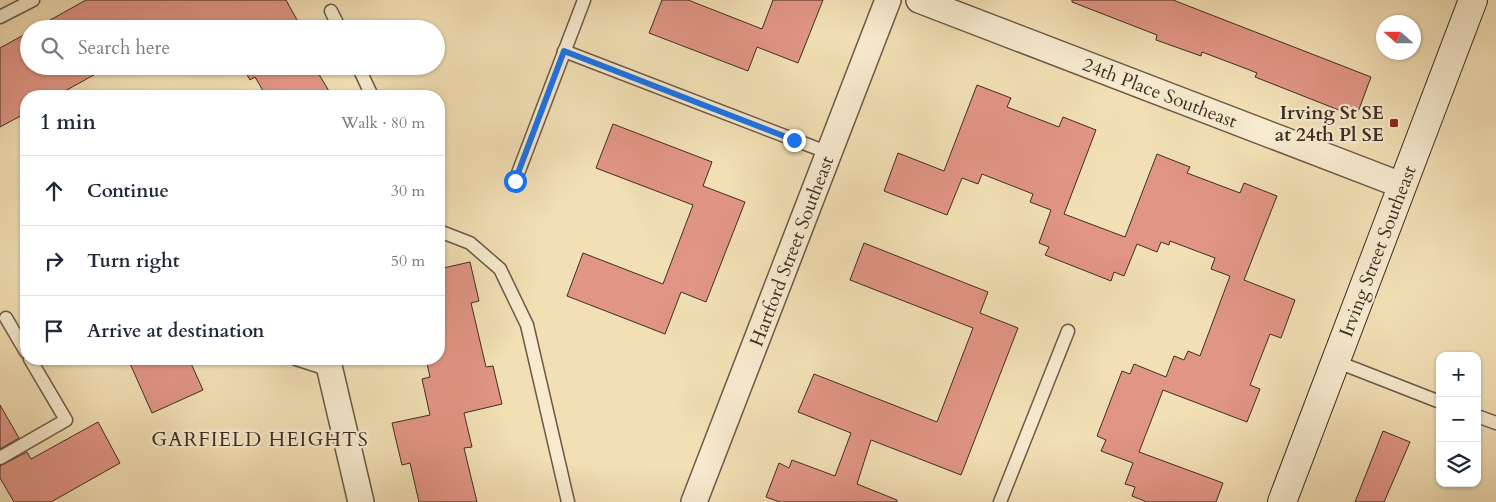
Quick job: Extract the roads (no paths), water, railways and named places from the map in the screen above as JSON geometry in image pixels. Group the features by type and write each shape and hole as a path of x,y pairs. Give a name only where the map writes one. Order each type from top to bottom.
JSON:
{"main road":[{"name":"Irving Street Southeast","path":"1282,502 1401,185 1473,0"}],"street":[{"name":"Hartford Street Southeast","path":"694,502 888,0"},
{"name":"24th Place Southeast","path":"919,0 1401,185"},
{"path":"330,370 361,502"}],"lane":[{"path":"0,17 33,0"},
{"path":"515,181 584,0"},
{"path":"331,12 335,20"},
{"path":"564,51 829,153"},
{"path":"362,75 369,90"},
{"path":"445,233 470,243 500,269 527,325 568,502"},
{"path":"6,318 20,342"},
{"path":"1000,502 1068,331"},
{"path":"1335,361 1436,400"},
{"path":"0,458 66,420 34,365"},
{"path":"315,365 330,370"},
{"path":"1481,417 1496,423"}],"place":[{"name":"Irving St SE at 24th Pl SE","path":"1394,123"}],"district":[{"name":"GARFIELD HEIGHTS","path":"260,439"}]}
